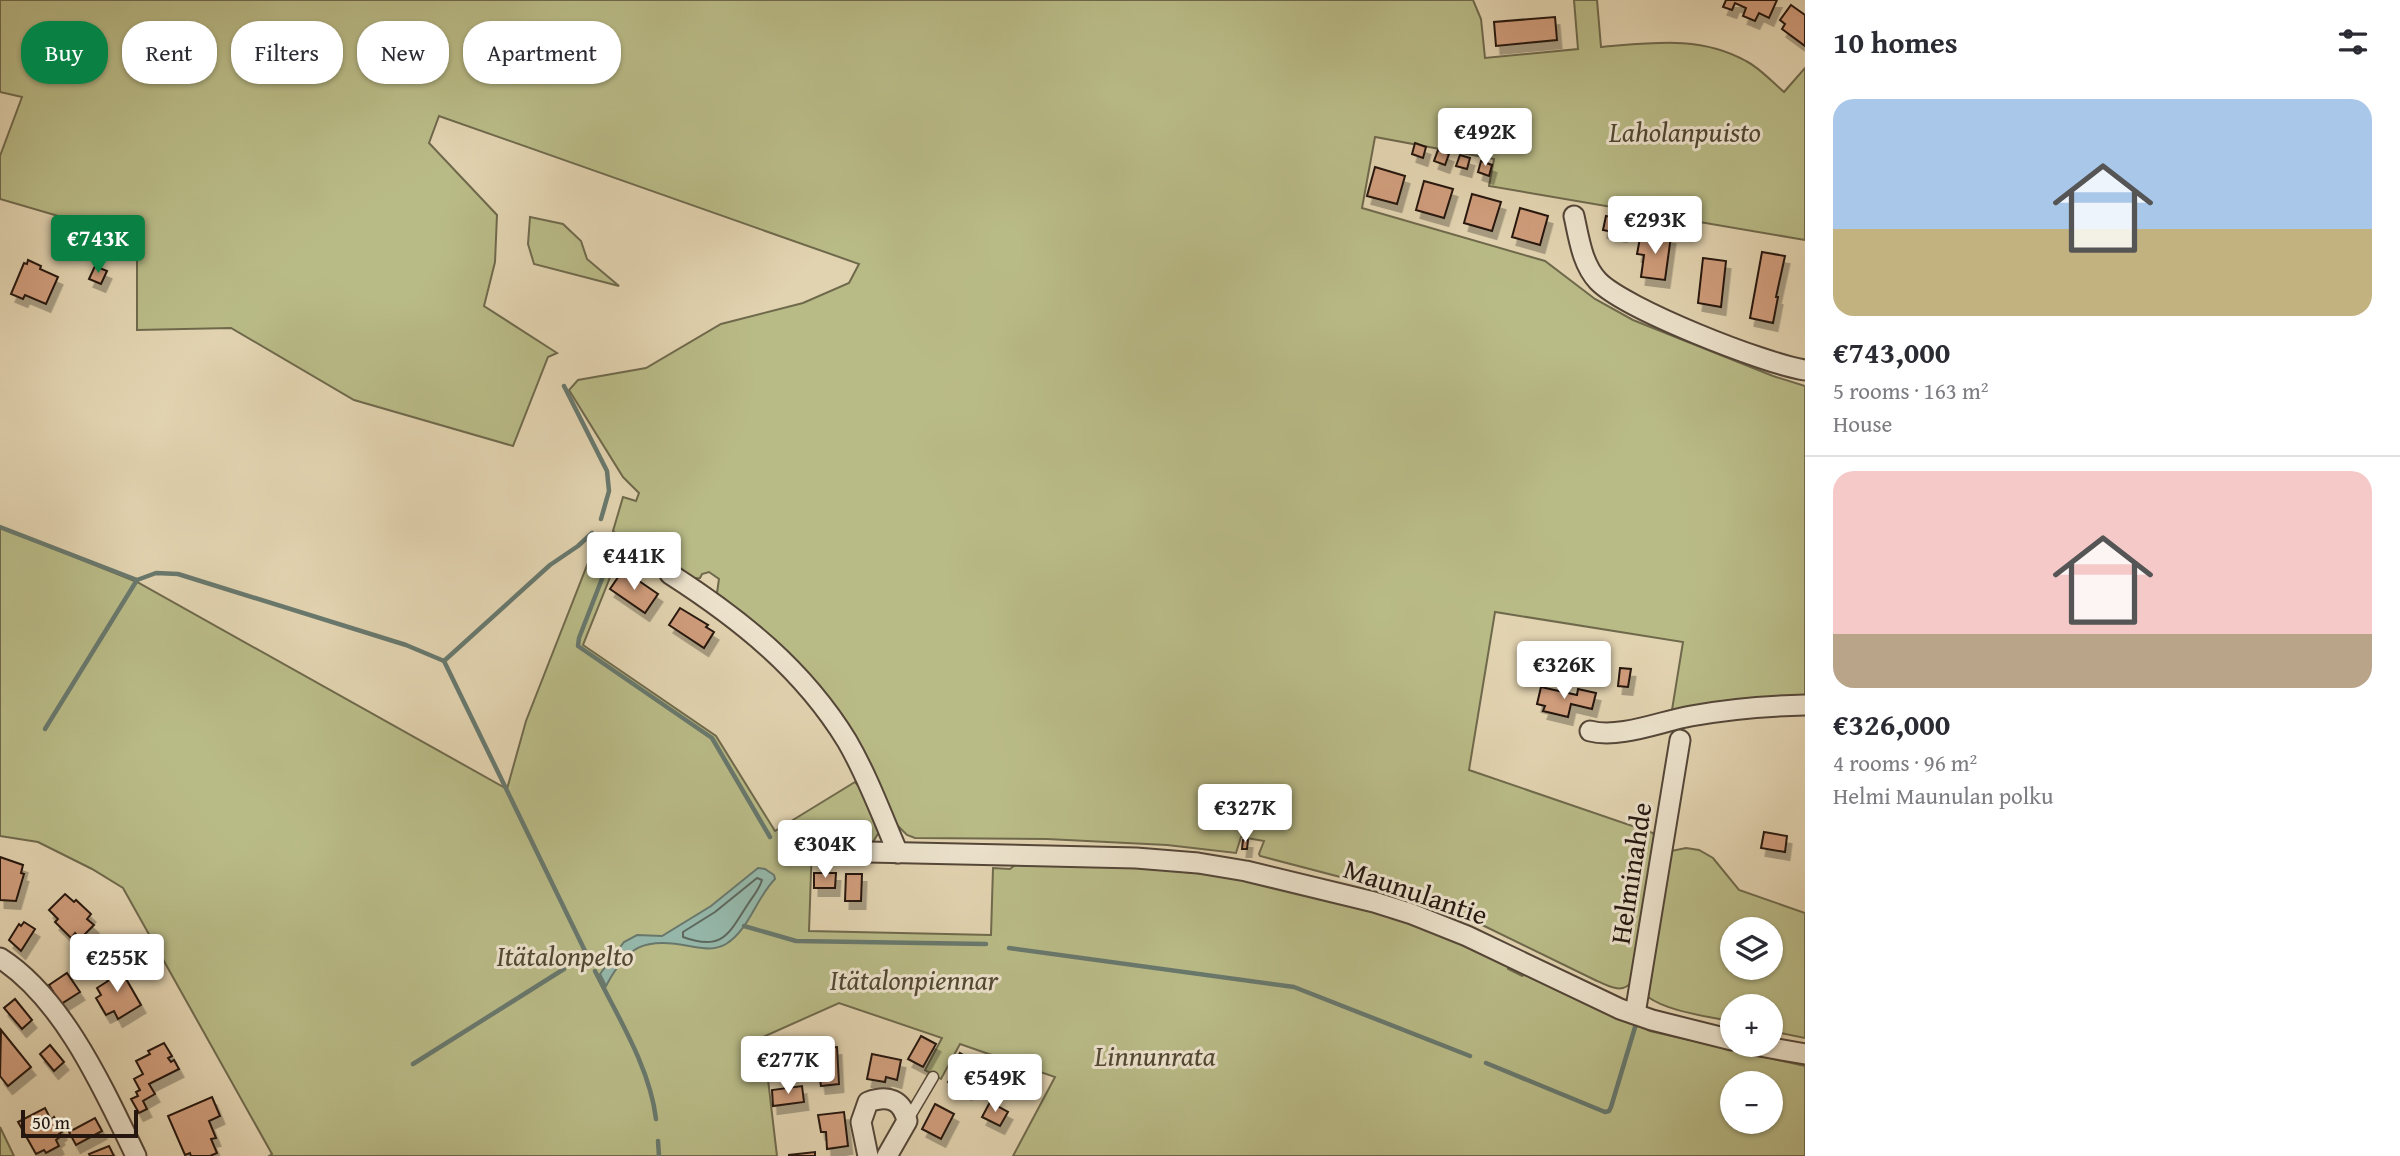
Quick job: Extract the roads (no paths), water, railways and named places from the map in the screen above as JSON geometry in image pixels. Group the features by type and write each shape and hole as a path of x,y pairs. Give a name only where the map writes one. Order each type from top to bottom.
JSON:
{"street":[{"path":"1574,216 1590,271 1606,288 1667,320 1769,361 1805,370"},
{"path":"670,574 746,627 803,680 848,743 867,779 898,853"},
{"path":"1590,731 1600,734 1621,731 1701,714 1758,706 1805,705"},
{"name":"Helminahde","path":"1635,1014 1680,740"},
{"name":"Maunulantie","path":"822,851 1136,858 1198,863 1269,876 1374,902 1433,922 1635,1014 1720,1037"},
{"path":"0,958 23,975 55,1012 90,1067 136,1156"},
{"path":"1783,1050 1805,1054"},
{"path":"868,1156 861,1122 868,1102 888,1100 899,1103 904,1108 907,1121 887,1156"}],"lane":[{"path":"907,1121 933,1077"}],"water":[{"path":"758,868 765,869 774,875 775,879 734,938 726,944 712,948 673,943 648,944 630,953 606,986 600,974 624,942 637,935 662,936 711,906"}],"waterway":[{"path":"564,386 607,471 609,491 601,519"},
{"path":"0,527 137,580 156,573 178,574 406,645 444,661 586,953"},
{"path":"444,661 550,565 592,533"},
{"path":"612,553 578,646 712,738 770,837"},
{"path":"45,729 137,580"},
{"path":"744,926 796,941 986,944"},
{"path":"1009,948 1294,987 1470,1056"},
{"path":"572,963 586,953 587,956"},
{"path":"413,1064 564,969"},
{"path":"595,971 640,1062 653,1100 656,1119"},
{"path":"1486,1063 1605,1112 1609,1111 1636,1024"},
{"path":"658,1141 659,1156"}],"park label":[{"name":"Laholanpuisto","path":"1685,131"},
{"name":"Itätalonpelto","path":"565,955"},
{"name":"Itätalonpiennar","path":"914,979"},
{"name":"Linnunrata","path":"1155,1055"}]}
